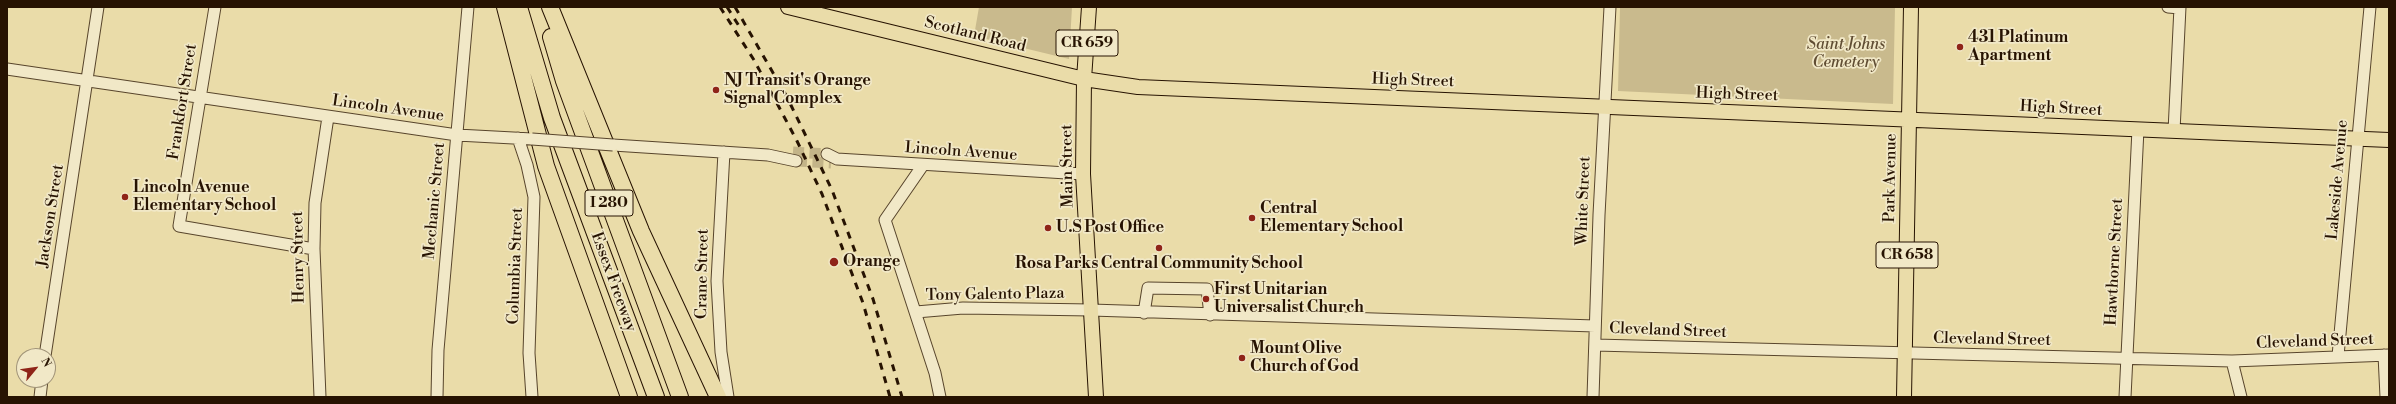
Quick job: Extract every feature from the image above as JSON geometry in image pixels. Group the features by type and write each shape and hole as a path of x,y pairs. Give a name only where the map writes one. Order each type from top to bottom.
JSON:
{"highway":[{"path":"505,7 546,166 629,397"},
{"name":"Essex Freeway","path":"519,7 552,118 656,397"},
{"name":"Essex Freeway","path":"544,7 564,81 680,397"},
{"path":"550,7 641,231 718,397"}],"main road":[{"name":"Scotland Road","path":"788,7 1084,79"},
{"name":"Main Street","path":"1089,7 1084,79 1083,174 1096,397"},
{"name":"Park Avenue","path":"1904,397 1911,7"},
{"name":"High Street","path":"1084,79 1138,86 2389,140"}],"street":[{"name":"Jackson Street","path":"46,348 88,81 98,7"},
{"name":"Frankfort Street","path":"215,7 179,226 314,249"},
{"name":"Mechanic Street","path":"437,397 438,350 468,7"},
{"name":"White Street","path":"1593,397 1604,106 1610,7"},
{"path":"2168,7 2180,7 2174,131"},
{"name":"Lakeside Avenue","path":"2338,356 2370,7"},
{"name":"Lincoln Avenue","path":"7,69 457,135 794,156"},
{"name":"Henry Street","path":"320,397 314,249 314,203 328,117"},
{"name":"Hawthorne Street","path":"2125,397 2138,129"},
{"name":"Columbia Street","path":"518,138 527,165 534,197 529,354 532,397"},
{"name":"Crane Street","path":"724,152 717,281 721,352 728,397"},
{"name":"Lincoln Avenue","path":"832,159 1083,174"},
{"path":"916,312 884,220 923,165"},
{"path":"1144,313 1148,288 1207,289 1210,315"},
{"name":"Tony Galento Plaza","path":"940,397 935,373 916,312 963,308 1091,310"},
{"name":"Cleveland Street","path":"1091,310 1144,313 1595,326"},
{"name":"Cleveland Street","path":"1594,345 2232,362 2338,356 2387,355"},
{"path":"2386,397 2387,355"},
{"path":"2232,362 2241,397"}],"green space":[{"path":"979,7 1072,7 1069,59 974,36"},
{"name":"Saint Johns Cemetery","path":"1620,7 1895,7 1893,104 1618,91"}],"tunnel":[{"path":"793,152 827,154"},
{"path":"796,161 831,163"}],"railway":[{"path":"720,7 754,60 797,141 822,194 863,303 890,397"},
{"path":"727,7 739,26"},
{"path":"735,7 787,97 832,190 873,299 902,397"}],"place":[{"name":"431 Platinum Apartment","path":"1960,47"},
{"name":"NJ Transit's Orange Signal Complex","path":"716,90"},
{"name":"Lincoln Avenue Elementary School","path":"125,197"},
{"name":"Central Elementary School","path":"1252,218"},
{"name":"U.S Post Office","path":"1048,228"},
{"name":"Rosa Parks Central Community School","path":"1159,248"},
{"name":"Orange","path":"834,262"},
{"name":"First Unitarian Universalist Church","path":"1206,299"},
{"name":"Mount Olive Church of God","path":"1242,358"}]}
